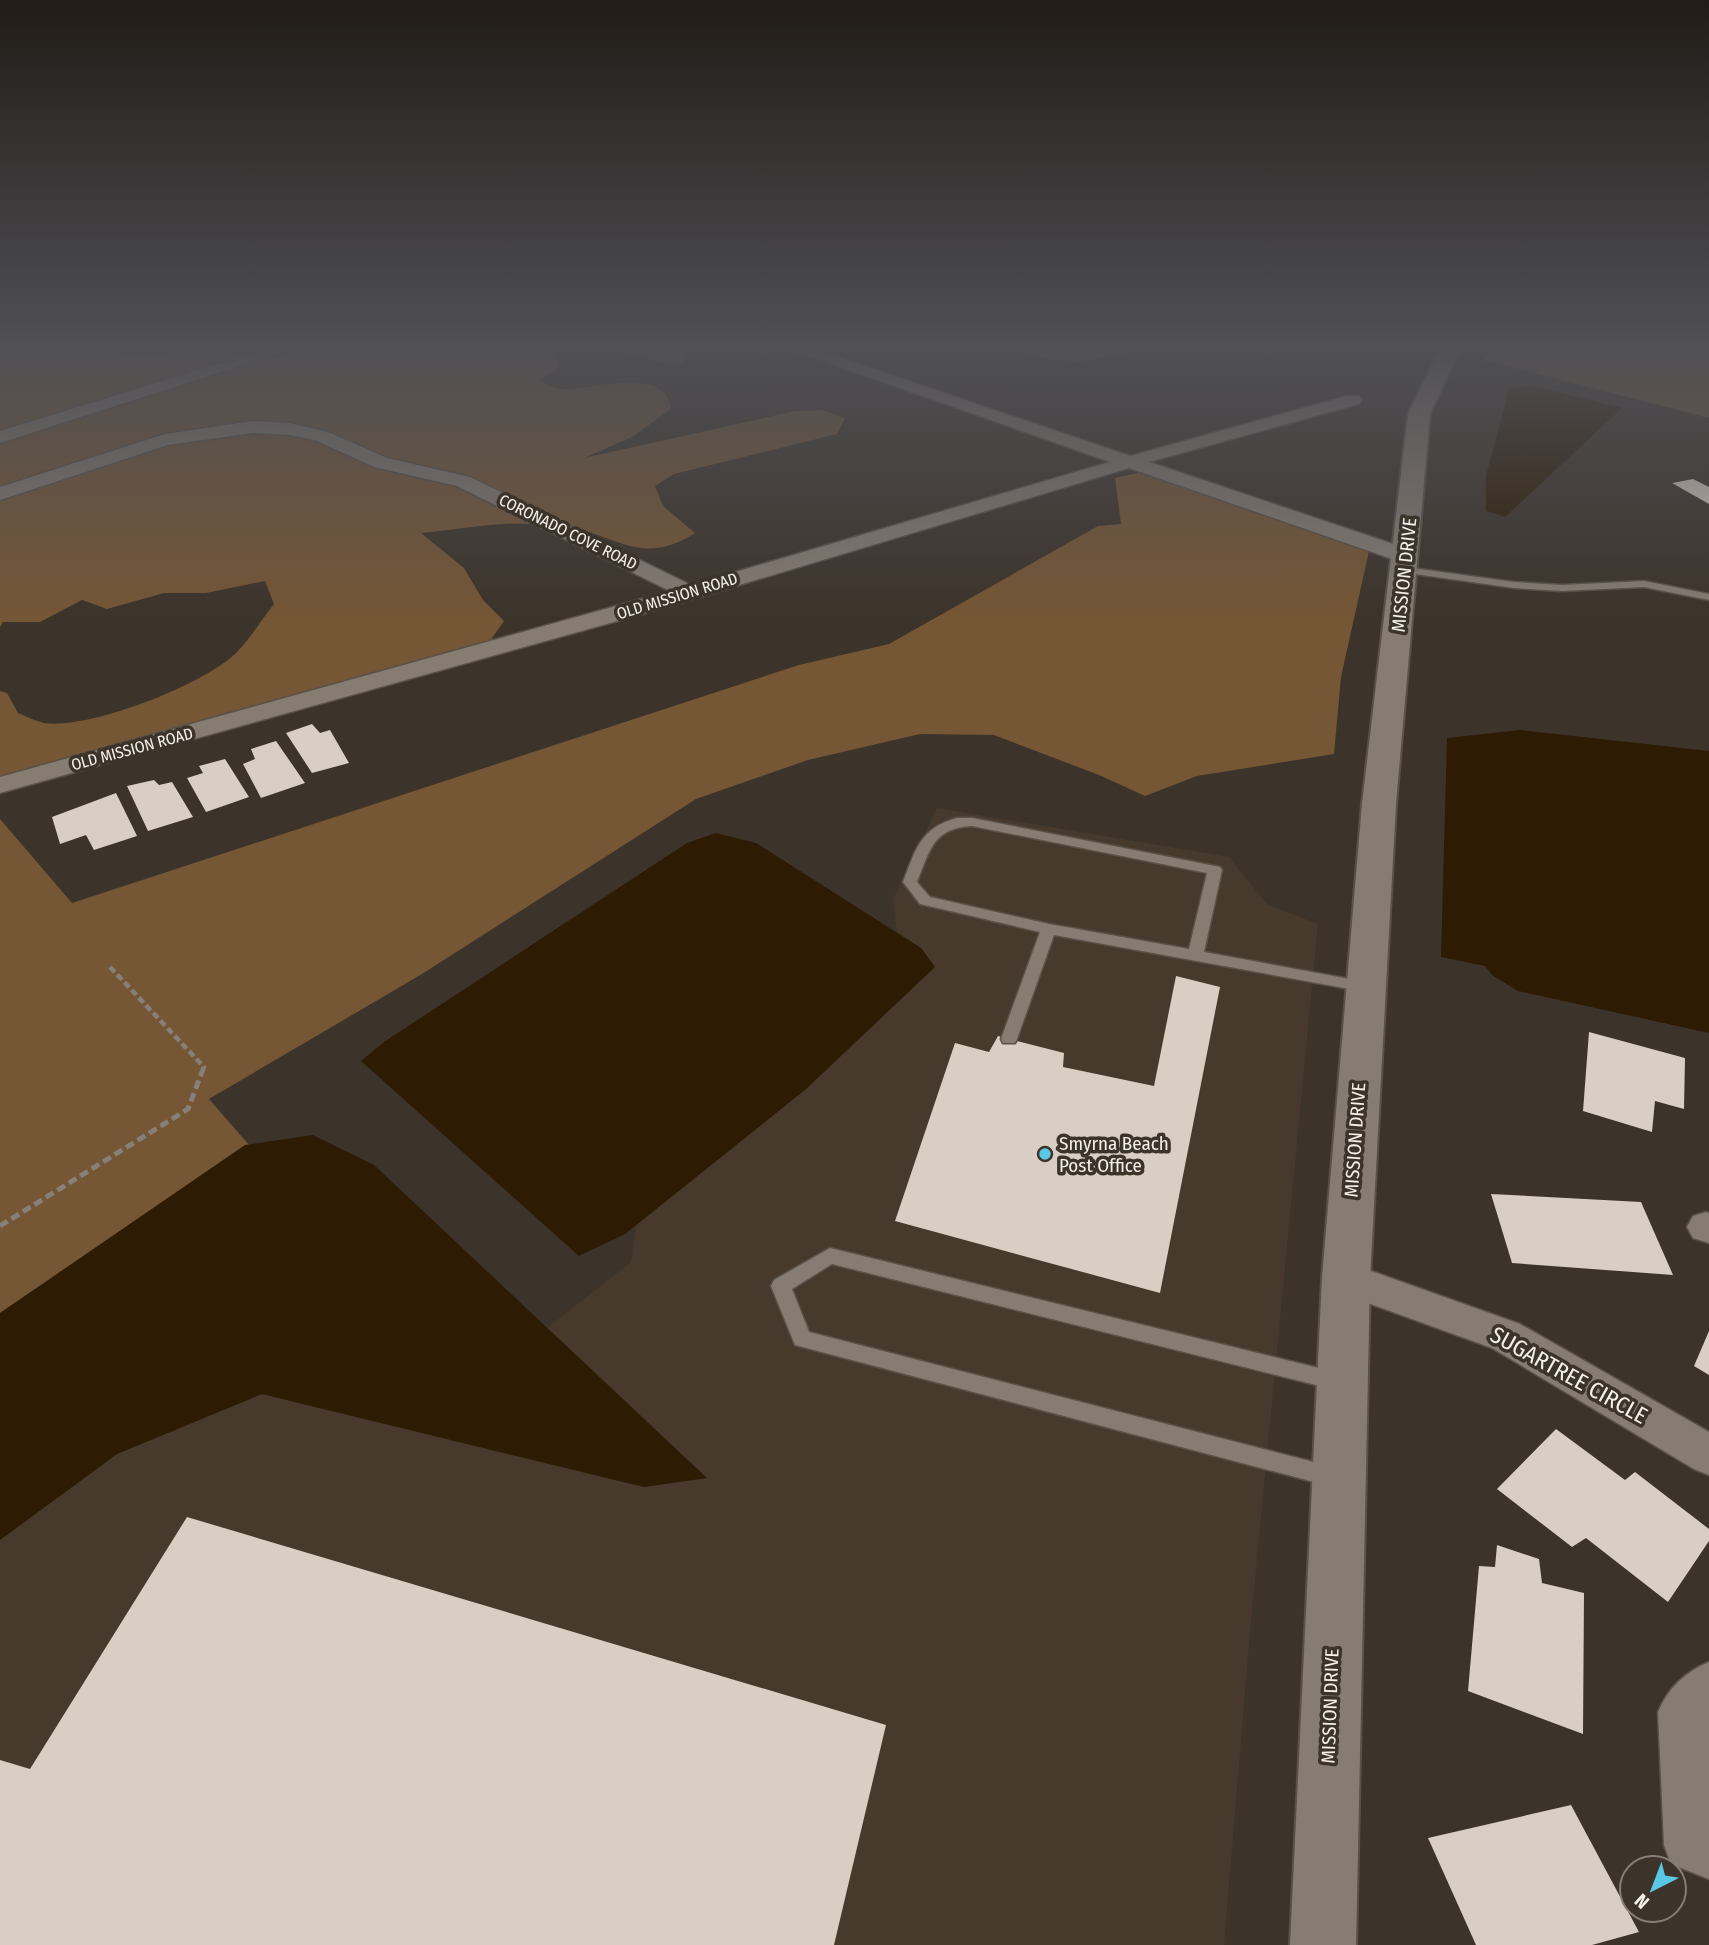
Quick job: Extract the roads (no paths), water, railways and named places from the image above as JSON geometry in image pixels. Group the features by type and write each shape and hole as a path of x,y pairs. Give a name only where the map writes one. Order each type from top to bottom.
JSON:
{"street":[{"name":"CORONADO COVE ROAD","path":"0,494 166,440 188,437"},
{"name":"CORONADO COVE ROAD","path":"323,437 381,463 463,481 668,580 688,593"},
{"path":"1060,437 1406,563"},
{"name":"OLD MISSION ROAD","path":"0,785 688,593 1220,437"},
{"name":"MISSION DRIVE","path":"1323,1945 1346,1278 1378,804 1406,563 1417,437"},
{"name":"SUGARTREE CIRCLE","path":"1346,1278 1506,1336 1709,1455"},
{"path":"1709,1686 1683,1712 1690,1844 1709,1853"}],"lane":[{"path":"1406,563 1526,586 1562,588 1644,584 1709,597"},
{"path":"1195,956 1215,870 972,822 951,821 933,831 910,881 925,901 1049,929 1195,956 1366,987"},
{"path":"1009,1039 1049,929"},
{"path":"1339,1479 802,1339 781,1286 830,1256 1342,1383"}],"place":[{"name":"Smyrna Beach Post Office","path":"1045,1154"}]}
